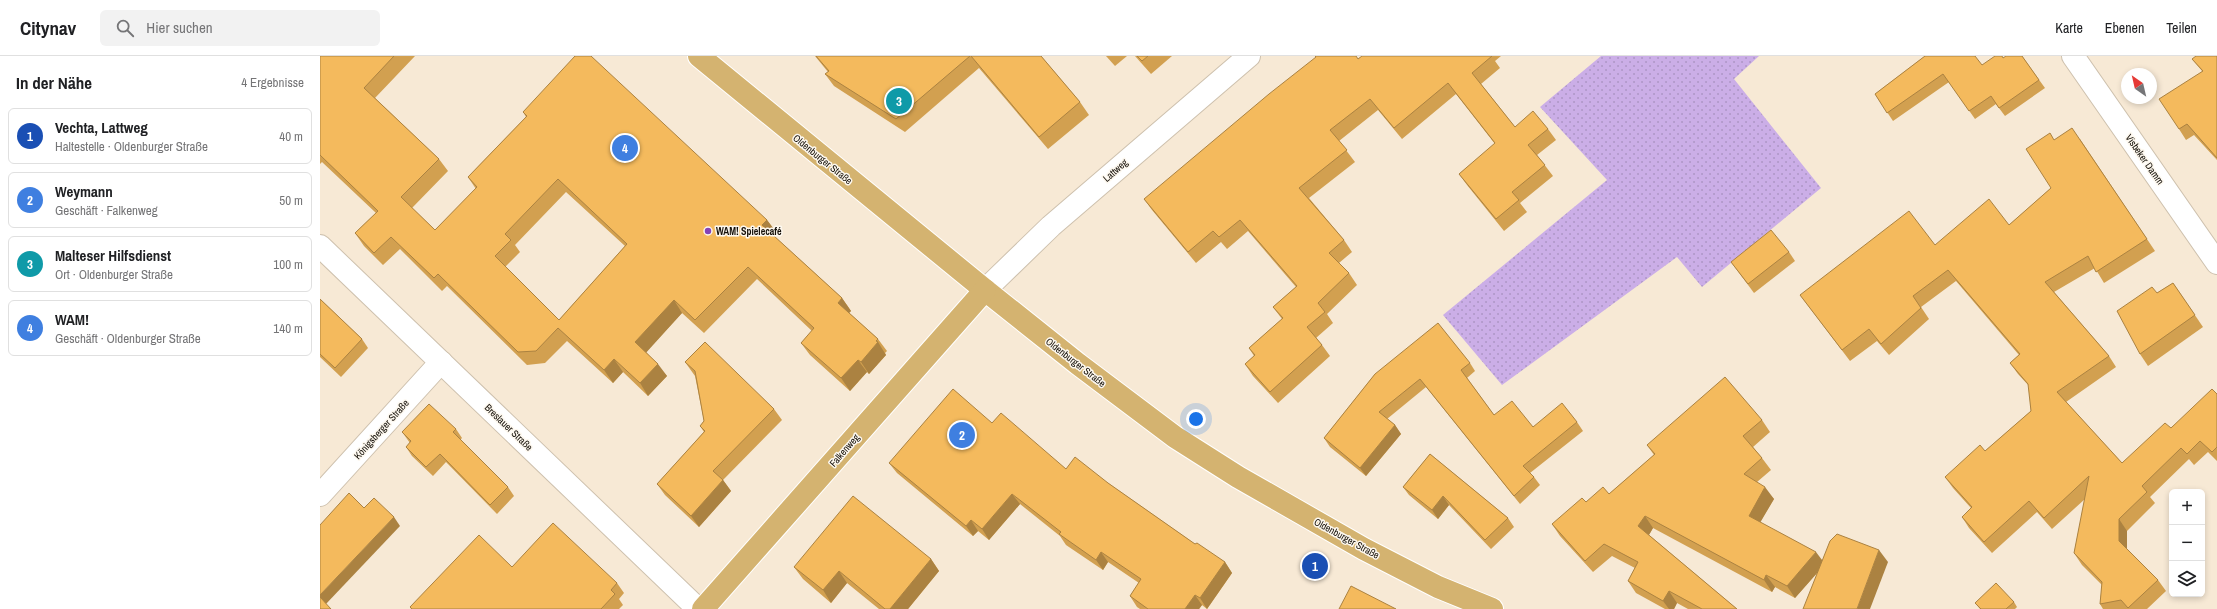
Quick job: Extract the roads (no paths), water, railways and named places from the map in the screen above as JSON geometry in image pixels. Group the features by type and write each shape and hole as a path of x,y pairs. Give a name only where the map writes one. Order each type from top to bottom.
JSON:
{"main road":[{"name":"Oldenburger Straße","path":"699,56 985,290 1078,364 1175,437 1238,477 1364,549 1438,587 1492,609"},
{"name":"Falkenweg","path":"703,609 985,290"}],"street":[{"name":"Lattweg","path":"985,290 1057,221 1249,56"},
{"name":"Visbeker Damm","path":"2073,56 2217,263"},
{"name":"Breslauer Straße","path":"320,246 698,609"},
{"name":"Königsberger Straße","path":"320,495 442,362"}],"place":[{"name":"Malteser Hilfsdienst","path":"899,101"},
{"name":"WAM!","path":"625,148"},
{"name":"WAM! Spielecafé","path":"708,231"},
{"name":"Weymann","path":"962,435"},
{"name":"Vechta, Lattweg","path":"1315,566"}]}
